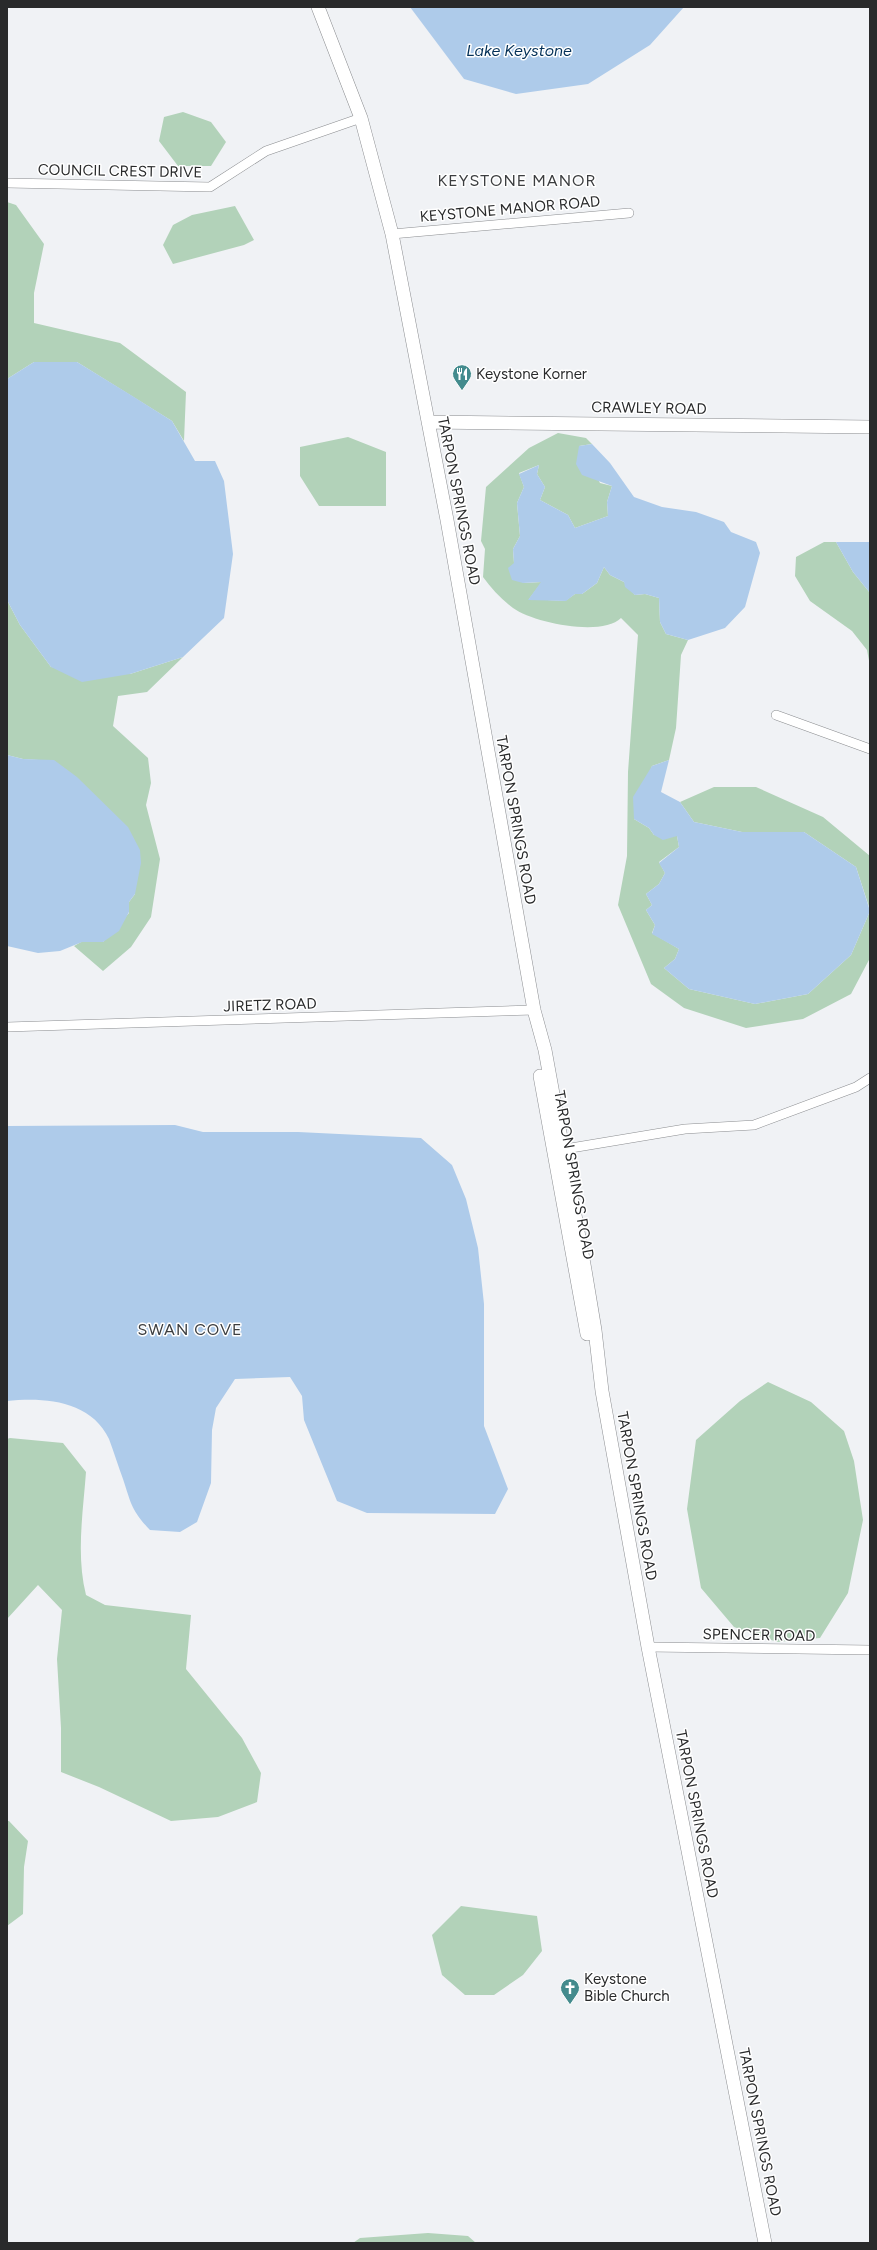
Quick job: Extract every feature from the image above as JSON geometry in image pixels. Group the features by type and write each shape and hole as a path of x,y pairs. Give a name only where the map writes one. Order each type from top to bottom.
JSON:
{"main road":[{"name":"TARPON SPRINGS ROAD","path":"318,7 361,118 392,234 428,422 534,1010 545,1050 558,1150 595,1330 602,1391 648,1647 765,2243"},
{"name":"CRAWLEY ROAD","path":"428,422 870,427"}],"street":[{"name":"COUNCIL CREST DRIVE","path":"7,183 210,187 266,151 361,118"},
{"name":"KEYSTONE MANOR ROAD","path":"392,234 629,213"},
{"path":"776,715 870,749"},
{"name":"JIRETZ ROAD","path":"7,1027 534,1010"},
{"path":"558,1150 685,1129 754,1125 856,1088 870,1078"},
{"name":"SPENCER ROAD","path":"648,1647 870,1650"}],"green space":[{"path":"183,112 211,122 226,142 211,166 178,166 159,141 164,117"},
{"path":"7,202 16,205 44,244 34,293 34,323 120,343 186,392 184,441 172,421 77,362 34,362 7,379"},
{"path":"235,206 254,240 244,245 173,264 163,245 173,225 192,215"},
{"path":"558,433 586,438 592,444 579,446 600,483 612,486 607,502 608,516 575,528 568,515 540,500 545,487 537,474 539,465 519,473 524,487 517,503 520,536 513,549 514,563 523,583 542,582 529,599 565,601 575,594 582,594 597,583 604,567 610,575 624,582 635,595 645,594 659,598 660,622 666,634 688,640 681,655 676,728 669,760 652,766 634,819 649,828 654,835 677,836 679,847 659,862 665,873 659,884 646,894 652,905 646,910 655,925 652,933 679,949 675,959 664,968 689,989 755,1004 808,994 851,955 870,911 870,958 851,994 803,1019 746,1028 684,1008 651,984 618,905 627,856 628,772 638,635 621,618 612,624 599,627 568,626 536,619 523,614 504,601 483,577 485,549 481,541 486,487 529,448"},
{"path":"348,437 386,452 386,506 319,506 300,476 300,447"},
{"path":"824,542 836,542 853,572 870,593 870,666 867,650 852,631 810,601 795,576 796,557"},
{"path":"7,600 20,625 51,667 130,674 183,657 147,692 118,696 113,726 148,758 151,783 146,805 160,859 151,917 131,947 103,971 74,946 81,942 103,942 129,913 129,902 135,894 54,761 23,759 7,755"},
{"path":"714,787 756,787 823,817 870,856 870,910 856,867 804,832 742,832 694,822 680,802"},
{"path":"768,1382 811,1402 844,1431 854,1461 863,1520 848,1593 820,1638 777,1642 734,1627 701,1588 687,1509 696,1440 740,1401"},
{"path":"10,1438 63,1443 86,1472 81,1534 81,1565 86,1595 105,1605 191,1615 186,1669 242,1738 261,1773 257,1802 218,1817 171,1821 99,1787 61,1772 61,1728 57,1659 62,1610 38,1585 7,1619 7,1439"},
{"path":"7,1821 9,1821 28,1841 24,1867 23,1914 7,1926"},
{"path":"461,1906 537,1916 542,1951 523,1975 494,1995 465,1995 442,1975 432,1935"},
{"path":"428,2233 468,2236 476,2243 353,2243 360,2238"}],"water":[{"name":"Lake Keystone","path":"410,7 684,7 650,45 588,84 516,94 464,79"},
{"path":"34,362 77,362 172,421 195,461 215,461 224,481 233,554 224,618 183,657 130,674 82,682 51,667 20,625 7,600 7,379"},
{"path":"592,444 610,463 634,497 662,507 696,512 724,522 731,532 756,542 760,553 745,607 725,628 688,640 666,634 660,622 659,598 645,594 635,595 625,587 624,582 610,575 604,567 597,583 582,594 575,594 566,601 528,600 541,582 523,583 512,580 508,568 514,563 513,549 520,536 517,503 524,487 519,474 539,465 537,474 545,487 540,500 568,515 575,528 608,516 607,502 612,486 582,475 576,464 579,446"},
{"path":"836,542 870,542 870,593 853,572"},
{"path":"7,755 23,759 54,760 77,777 128,827 140,850 141,863 135,894 129,902 129,912 119,931 103,942 82,942 60,951 38,953 7,946"},
{"path":"669,760 661,792 680,802 694,822 742,832 804,832 856,867 870,911 851,955 808,994 755,1004 689,989 664,968 675,959 679,949 652,934 655,925 646,910 652,905 646,894 659,884 665,873 659,863 679,847 677,836 663,840 654,835 649,828 634,819 633,797 652,766"},
{"path":"175,1125 203,1132 298,1132 421,1138 452,1165 466,1199 478,1248 484,1304 484,1426 508,1489 495,1514 367,1513 337,1501 304,1420 302,1396 290,1377 235,1379 216,1408 212,1430 211,1483 197,1522 180,1532 150,1530 132,1506 109,1439 101,1426 91,1416 65,1404 50,1401 7,1401 7,1126"}],"place":[{"name":"Keystone Korner","path":"462,391"},
{"name":"Keystone Bible Church","path":"570,2005"}],"district":[{"name":"KEYSTONE MANOR","path":"517,180"},
{"name":"SWAN COVE","path":"190,1329"}]}
